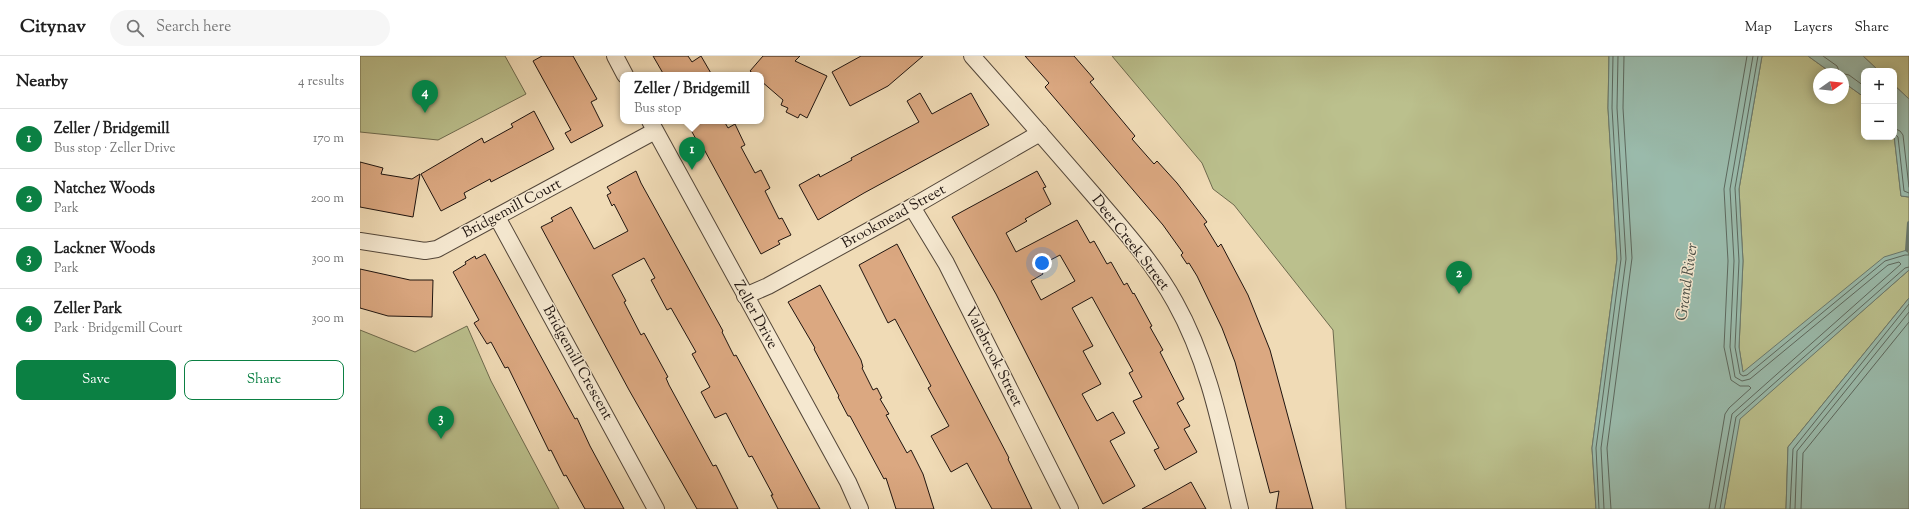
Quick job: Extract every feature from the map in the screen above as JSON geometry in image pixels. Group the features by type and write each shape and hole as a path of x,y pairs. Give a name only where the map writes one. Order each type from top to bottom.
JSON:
{"street":[{"path":"615,56 623,72"},
{"name":"Deer Creek Street","path":"972,56 1040,133 1144,256 1176,302 1194,340 1206,373 1240,509"},
{"name":"Bridgemill Court","path":"360,241 425,251 437,249 497,217 653,126"},
{"name":"Zeller Drive","path":"653,126 848,482 860,509"},
{"name":"Brookmead Street","path":"745,296 768,286 912,207 1040,133"},
{"name":"Valebrook Street","path":"912,207 946,263 1070,509"},
{"name":"Bridgemill Crescent","path":"497,217 656,509"}],"green space":[{"path":"360,56 505,56 526,94 438,140 360,132"},
{"path":"1112,56 1609,56 1608,108 1617,259 1592,448 1596,509 1346,509 1333,330 1234,205 1213,189 1202,163"},
{"path":"1762,56 1808,56 1825,68 1813,68 1813,104 1849,104 1849,86 1861,95 1861,140 1895,140 1901,196 1909,197 1909,255 1907,250 1743,373 1739,347 1743,261 1739,189"},
{"path":"1863,56 1909,56 1909,99 1897,88 1897,68 1876,68"},
{"path":"1909,270 1909,298 1788,447 1786,509 1724,509 1739,419"},
{"path":"467,326 491,381 559,509 360,509 360,330 415,352"}],"water":[{"name":"Grand River","path":"1609,56 1762,56 1739,189 1743,261 1739,347 1743,372 1884,257 1907,250 1909,255 1909,270 1740,419 1724,509 1596,509 1592,448 1617,259 1608,108"},
{"path":"1808,56 1863,56 1876,68 1861,68 1861,95 1849,86 1849,68 1825,68"},
{"path":"1897,88 1909,99 1909,197 1901,196 1895,140 1897,140"},
{"path":"1909,298 1909,509 1786,509 1788,447"}],"building":[{"path":"542,56 573,56 597,99 591,102 603,126 571,143 565,133 571,130 533,61"},
{"path":"653,56 688,56 692,62 701,56 710,72 662,72"},
{"path":"763,56 800,56 795,61 827,76 807,118 800,114 798,118 786,112 788,108 781,105 783,100 764,84 764,72 750,71"},
{"path":"861,56 923,56 888,86 850,106 832,72"},
{"path":"1025,56 1074,56 1094,79 1090,82 1135,136 1132,139 1154,164 1157,161 1177,183 1207,222 1204,224 1218,247 1221,244 1248,295 1270,350 1313,509 1276,509 1279,491 1270,493 1235,362 1222,328 1197,276 1189,263 1187,264 1181,255 1183,253 1163,225 1045,87 1049,83"},
{"path":"920,93 932,114 971,93 989,125 864,193 818,220 799,185 819,174 820,177 852,160 851,158 919,122 907,101"},
{"path":"534,111 554,149 491,182 490,179 464,193 466,198 441,211 421,174 482,138 484,143 513,127 511,124"},
{"path":"688,124 726,124 728,128 735,124 745,145 741,147 755,173 761,170 770,188 765,191 779,219 782,218 791,235 778,241 780,244 761,254 699,140 697,141"},
{"path":"360,162 383,168 381,174 412,179 420,174 413,217 360,207"},
{"path":"636,171 641,183 723,331 722,332 734,356 736,355 820,509 778,509 771,495 773,495 752,456 749,457 726,413 715,418 701,392 710,387 692,354 696,352 671,308 667,310 651,280 655,278 644,258 612,275 626,301 624,302 641,335 644,333 668,377 666,378 669,385 713,466 716,465 738,509 697,509 629,390 541,227 553,221 551,218 571,207 594,249 628,231 614,204 612,206 607,195 611,193 607,187"},
{"path":"1037,171 1046,187 1043,188 1051,204 1025,219 1027,221 1006,233 1016,252 1077,220 1090,243 1094,241 1107,264 1111,262 1124,285 1127,283 1152,326 1150,327 1163,350 1160,352 1184,399 1177,403 1190,426 1184,429 1197,452 1165,470 1154,450 1159,448 1133,401 1142,397 1129,373 1133,371 1092,297 1072,308 1093,346 1083,351 1101,384 1082,394 1097,421 1113,412 1125,433 1110,441 1135,486 1103,504 996,294 952,217","holes":["1060,255 1075,281 1041,300 1031,281 1043,274 1039,266"]},
{"path":"897,244 1009,458 1008,459 1032,509 992,509 967,463 951,472 931,436 949,426 928,388 931,386 895,319 888,323 859,265"},
{"path":"485,254 575,419 577,418 590,446 624,509 585,509 566,475 564,476 551,450 549,451 508,367 505,368 491,342 487,344 474,323 479,320 453,272 475,256 476,259"},
{"path":"360,269 410,280 433,280 432,317 388,316 360,308"},
{"path":"820,285 861,360 862,368 873,390 877,388 882,398 880,399 889,414 886,415 907,453 911,450 923,474 934,509 896,509 886,478 884,479 850,416 848,416 814,349 815,348 788,302"},
{"path":"1191,482 1206,509 1142,509 1168,495"}],"waterway":[{"path":"1907,250 1909,223"}],"place":[{"name":"Zeller Park","path":"425,113"},
{"name":"Zeller / Bridgemill","path":"692,170"},
{"name":"Natchez Woods","path":"1459,294"},
{"name":"Lackner Woods","path":"441,439"}]}
